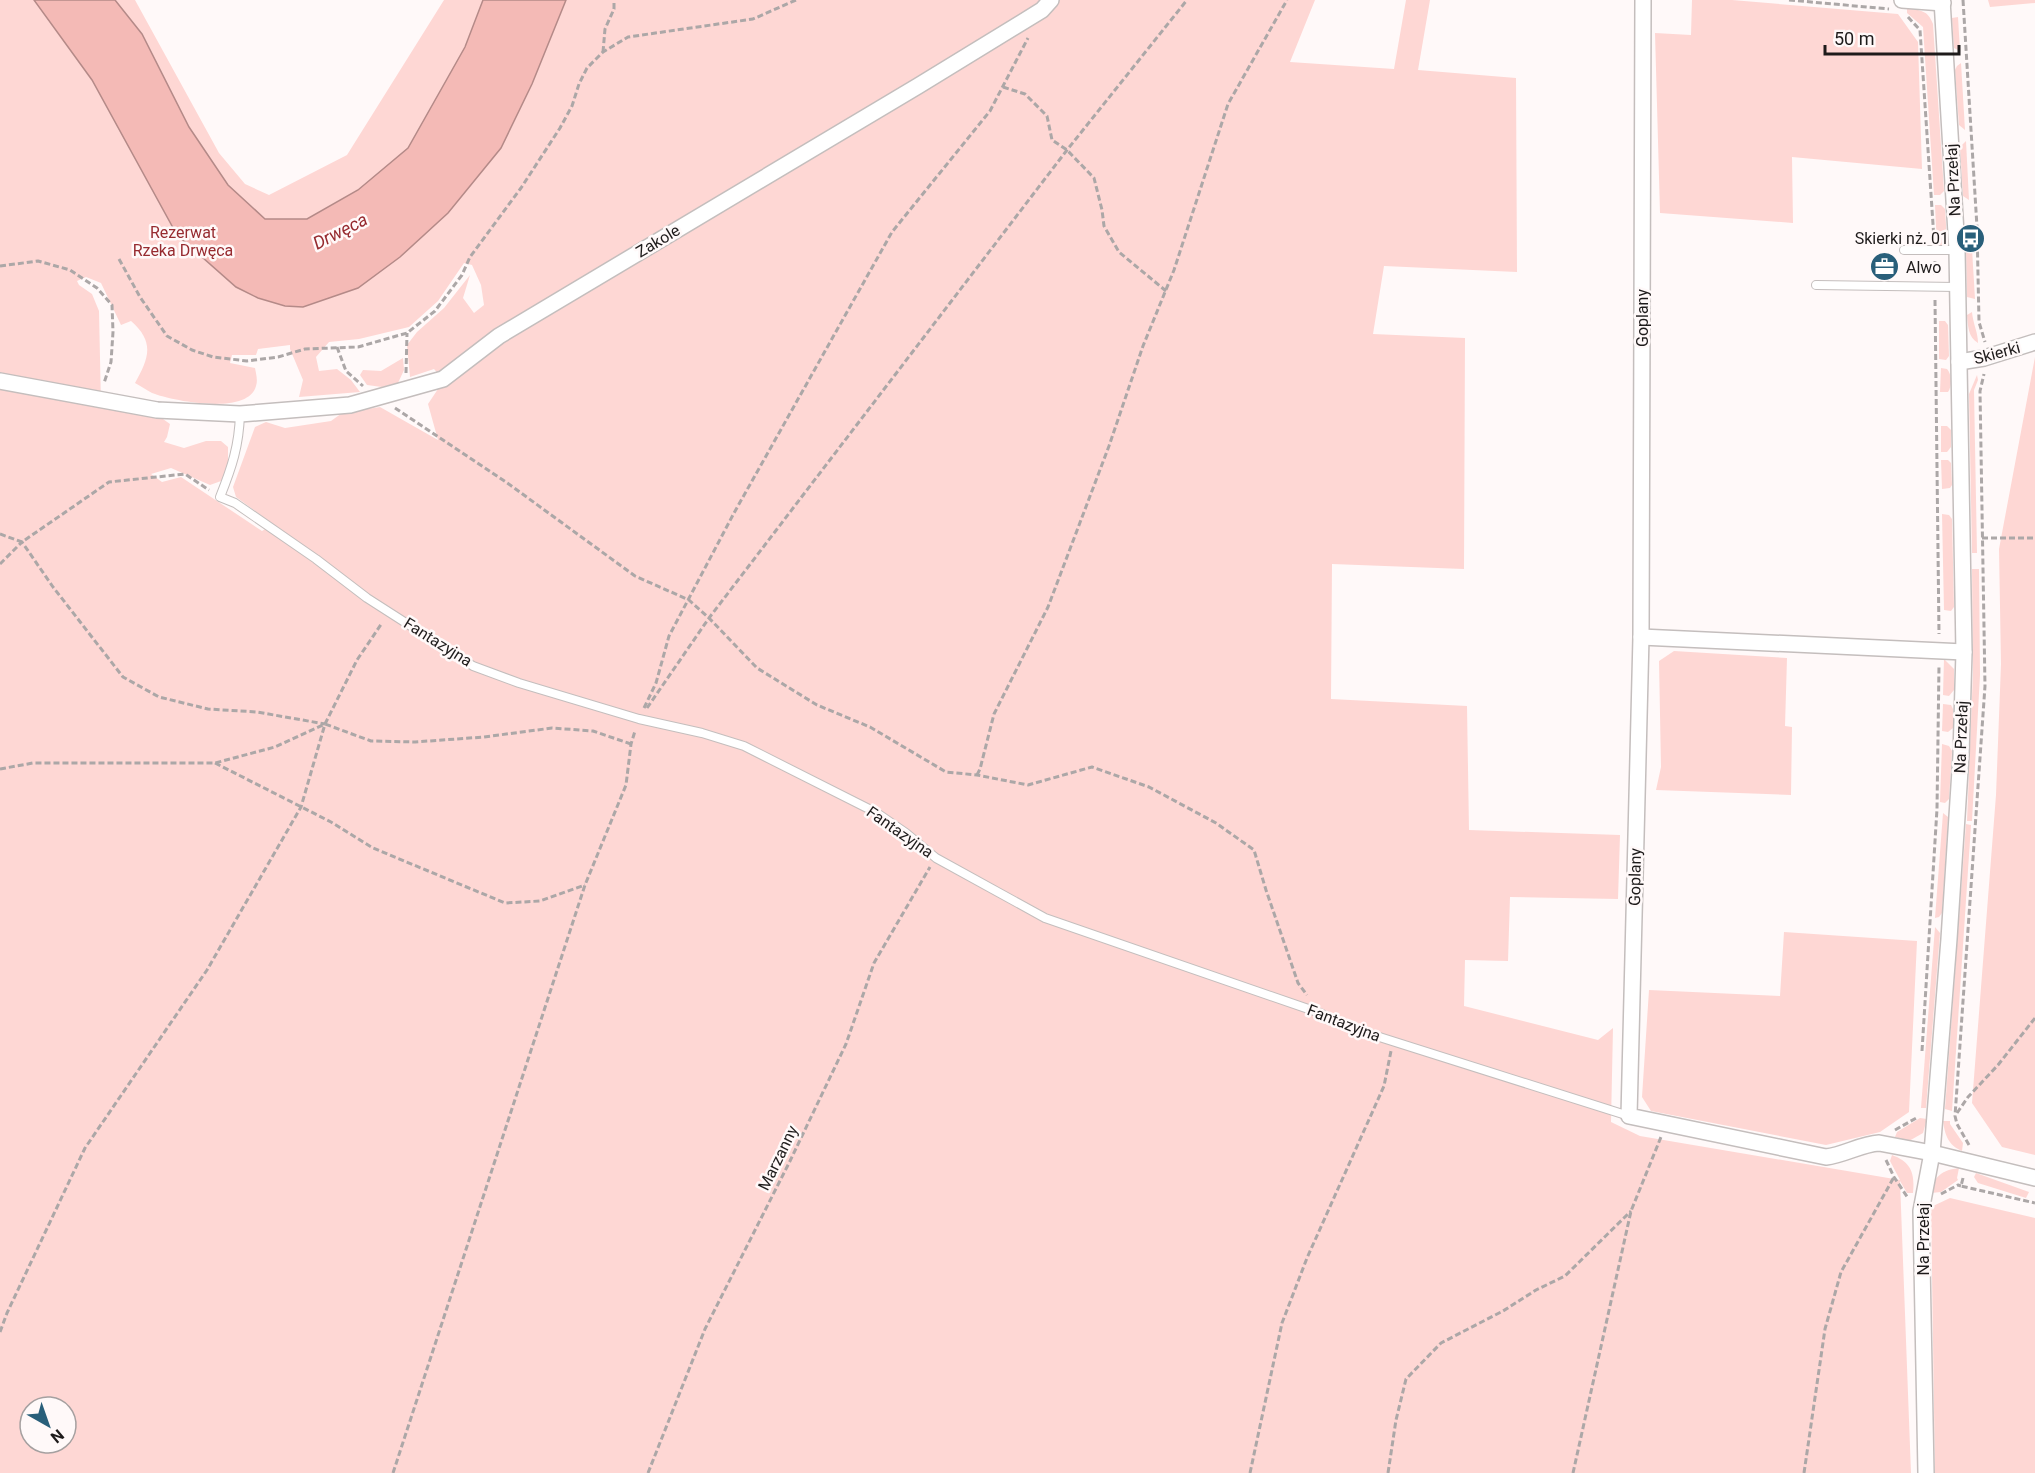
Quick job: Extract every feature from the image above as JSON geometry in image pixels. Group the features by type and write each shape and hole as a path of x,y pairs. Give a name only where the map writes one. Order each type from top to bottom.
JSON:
{"street":[{"name":"Zakole","path":"240,414 350,405 442,379 499,336 918,87 1042,10 1051,0"},
{"name":"Goplany","path":"1629,1116 1641,637 1643,0"},
{"path":"1899,7 1942,2"},
{"name":"Na Przełaj","path":"1926,1473 1921,1210 1932,1153 1950,927 1961,755 1964,652 1957,250 1942,2"},
{"name":"Skierki","path":"1959,362 1984,358 2035,342"},
{"path":"0,381 157,410 240,414"},
{"path":"1641,637 1964,652"},
{"name":"Fantazyjna","path":"1629,1116 1826,1157 1842,1155 1879,1143 1932,1153 2035,1178"}],"lane":[{"path":"1904,250 1957,250"},
{"path":"1816,285 1957,287"},
{"path":"220,497 235,461 240,438 240,414"},
{"name":"Fantazyjna","path":"220,497 234,503 316,559 367,598 473,666 519,683 639,719 702,733 744,746 877,813 936,858 1045,918 1320,1013 1351,1028 1629,1116"}],"path":[{"path":"603,52 605,29 614,9 614,0"},
{"path":"119,259 140,297 167,336 192,350 213,357 247,361 278,357 305,349 358,346 407,333 435,311 462,275 470,257 521,188 560,128 572,106 587,68 603,52 628,37 753,19 795,0"},
{"path":"639,719 709,618 1067,150 1187,0"},
{"path":"976,775 980,769 994,714 1048,607 1109,446 1143,346 1166,291 1228,104 1287,0"},
{"path":"1789,0 1899,7 1920,30 1934,251 1940,634"},
{"path":"1962,0 1977,227 1979,322 1985,344"},
{"path":"1003,87 1025,94 1047,116 1052,140 1067,150 1094,178 1104,226 1119,252 1166,291"},
{"path":"0,266 38,261 70,270 97,288 112,305 111,362 99,399"},
{"path":"406,390 407,333"},
{"path":"337,347 346,372 377,398 498,476 635,576 688,600 758,668 817,705 870,727 946,772 1028,784 1092,768 1149,787 1216,823 1254,850 1298,983 1320,1013"},
{"path":"0,564 22,542 109,482 185,474 220,497"},
{"path":"0,534 22,542 53,587 123,677 159,697 208,709 257,712 325,724 371,741 415,742 484,737 552,728 593,731 631,744"},
{"path":"1982,538 2035,538"},
{"path":"0,1332 85,1148 207,970 301,807 325,724 357,660 390,612"},
{"path":"1922,1059 1937,809 1939,664"},
{"path":"0,769 33,763 215,763 275,747 325,724"},
{"path":"215,763 331,822 373,848 506,903 540,901 585,885"},
{"name":"Marzanny","path":"648,1473 705,1329 846,1044 874,963 936,858"},
{"path":"1956,1116 1968,1097 1998,1065 2035,1018"},
{"path":"1250,1473 1282,1323 1307,1258 1384,1086 1393,1041"},
{"path":"1892,1135 1893,1131 1918,1117 1918,1113 1926,1114"},
{"path":"1573,1473 1631,1211 1666,1125"},
{"path":"1887,1155 1886,1159 1894,1177 1907,1198 1914,1198"},
{"path":"1961,1186 1965,1170"},
{"path":"1803,1473 1825,1329 1841,1272 1894,1177"},
{"path":"1933,1198 1958,1185 2035,1203"},
{"path":"1388,1473 1396,1420 1406,1379 1441,1343 1565,1276 1631,1211"}],"green space":[{"name":"Rezerwat Rzeka Drwęca","path":"0,0 135,0 219,153 245,184 269,195 347,155 444,0 1315,0 1290,62 1394,69 1406,0 1430,0 1418,70 1516,78 1517,272 1384,266 1373,334 1465,338 1464,569 1332,564 1331,699 1467,706 1469,830 1620,835 1618,899 1510,897 1508,961 1465,960 1464,1006 1598,1040 1613,1028 1611,1122 1640,1136 1900,1180 1890,1161 1892,1155 1908,1165 1912,1174 1913,1193 1907,1193 1900,1181 1911,1473 0,1473","holes":["464,263 472,265 481,285 484,305 474,313 463,298 470,275 444,308 417,332 407,345 410,377 434,369 444,380 428,404 438,440 380,407 342,413 331,421 285,428 266,422 255,427 233,487 236,497 273,524 262,531 181,477 162,482 151,474 171,468 210,485 221,481 228,468 228,447 221,441 206,441 184,448 164,442 170,424 163,419 101,405 99,311 92,294 77,281 86,277 101,283 121,325 131,321 144,336 147,343 146,358 135,383 152,393 176,400 225,404 239,401 250,395 257,384 255,368 230,363 232,355 256,355 258,349 290,345 303,380 299,397 360,392 351,380 337,369 319,371 316,357 329,342 359,339 409,327 438,301"]},
{"path":"1692,0 1732,0 1898,14 1918,42 1922,169 1792,157 1793,223 1660,213 1655,33 1691,35"},
{"path":"1988,0 2035,0 2035,3 1990,7"},
{"path":"1907,9 1923,12 1929,16 1933,24 1944,191 1940,195 1934,195 1923,27 1907,13"},
{"path":"1958,17 1960,51 1954,48 1952,18"},
{"path":"1961,63 1965,130 1959,125 1955,70"},
{"path":"1966,141 1969,200 1963,196 1960,147"},
{"path":"1935,205 1941,205 1945,209 1947,242 1943,246 1937,246"},
{"path":"1966,249 1972,249 1975,299 1967,297"},
{"path":"1972,312 1978,343 1972,338 1968,327 1967,315"},
{"path":"1939,321 1945,321 1948,325 1949,356 1946,360 1939,359"},
{"path":"2035,357 2035,1155 2002,1147 1972,1103 1996,795 2001,664 1999,549"},
{"path":"403,358 404,370 398,383 382,387 367,385 360,375 363,370 381,371"},
{"path":"1941,368 1947,369 1950,374 1951,384 1948,392 1940,392"},
{"path":"1977,375 1978,380 1974,390 1977,553 1972,553 1969,394"},
{"path":"1941,426 1947,426 1951,430 1951,447 1947,452 1941,452"},
{"path":"1941,460 1948,460 1951,463 1952,485 1950,488 1942,489"},
{"path":"1942,514 1949,515 1952,519 1954,607 1951,611 1944,610"},
{"path":"1972,569 1979,569 1980,675 1972,821 1967,821 1973,673"},
{"path":"1674,651 1787,658 1785,726 1792,727 1791,795 1656,790 1661,767 1659,661"},
{"path":"1944,659 1954,669 1954,690 1949,696 1943,695"},
{"path":"1943,704 1951,705 1953,709 1953,728 1948,732 1942,731"},
{"path":"1942,744 1949,746 1952,751 1949,799 1945,803 1940,802"},
{"path":"1943,813 1948,817 1942,913 1935,918"},
{"path":"1966,824 1971,825 1952,1111 1945,1109"},
{"path":"1935,927 1940,933 1926,1108 1921,1108"},
{"path":"1784,932 1917,941 1909,1112 1880,1132 1826,1145 1651,1111 1642,1097 1649,990 1780,996"},
{"path":"1920,1118 1927,1119 1923,1133 1909,1141 1895,1137 1897,1132"},
{"path":"1943,1121 1950,1121 1963,1143 1962,1151 1953,1146 1948,1139"},
{"path":"1959,1168 1958,1180 1941,1192 1931,1193 1934,1182 1940,1175 1948,1170"},
{"path":"1976,1173 2029,1192 2026,1198 1978,1183 1974,1177"},
{"path":"1950,1198 2035,1218 2035,1473 1935,1473 1931,1207"}],"water":[{"name":"Drwęca","path":"34,0 115,0 142,34 189,127 228,185 265,219 307,219 358,190 408,148 465,47 483,0 566,0 532,84 501,148 448,213 400,257 358,288 303,307 285,306 258,298 236,287 177,235 92,80"}],"place":[{"name":"Skierki nż. 01","path":"1970,238"},
{"name":"Alwo","path":"1885,267"}]}
